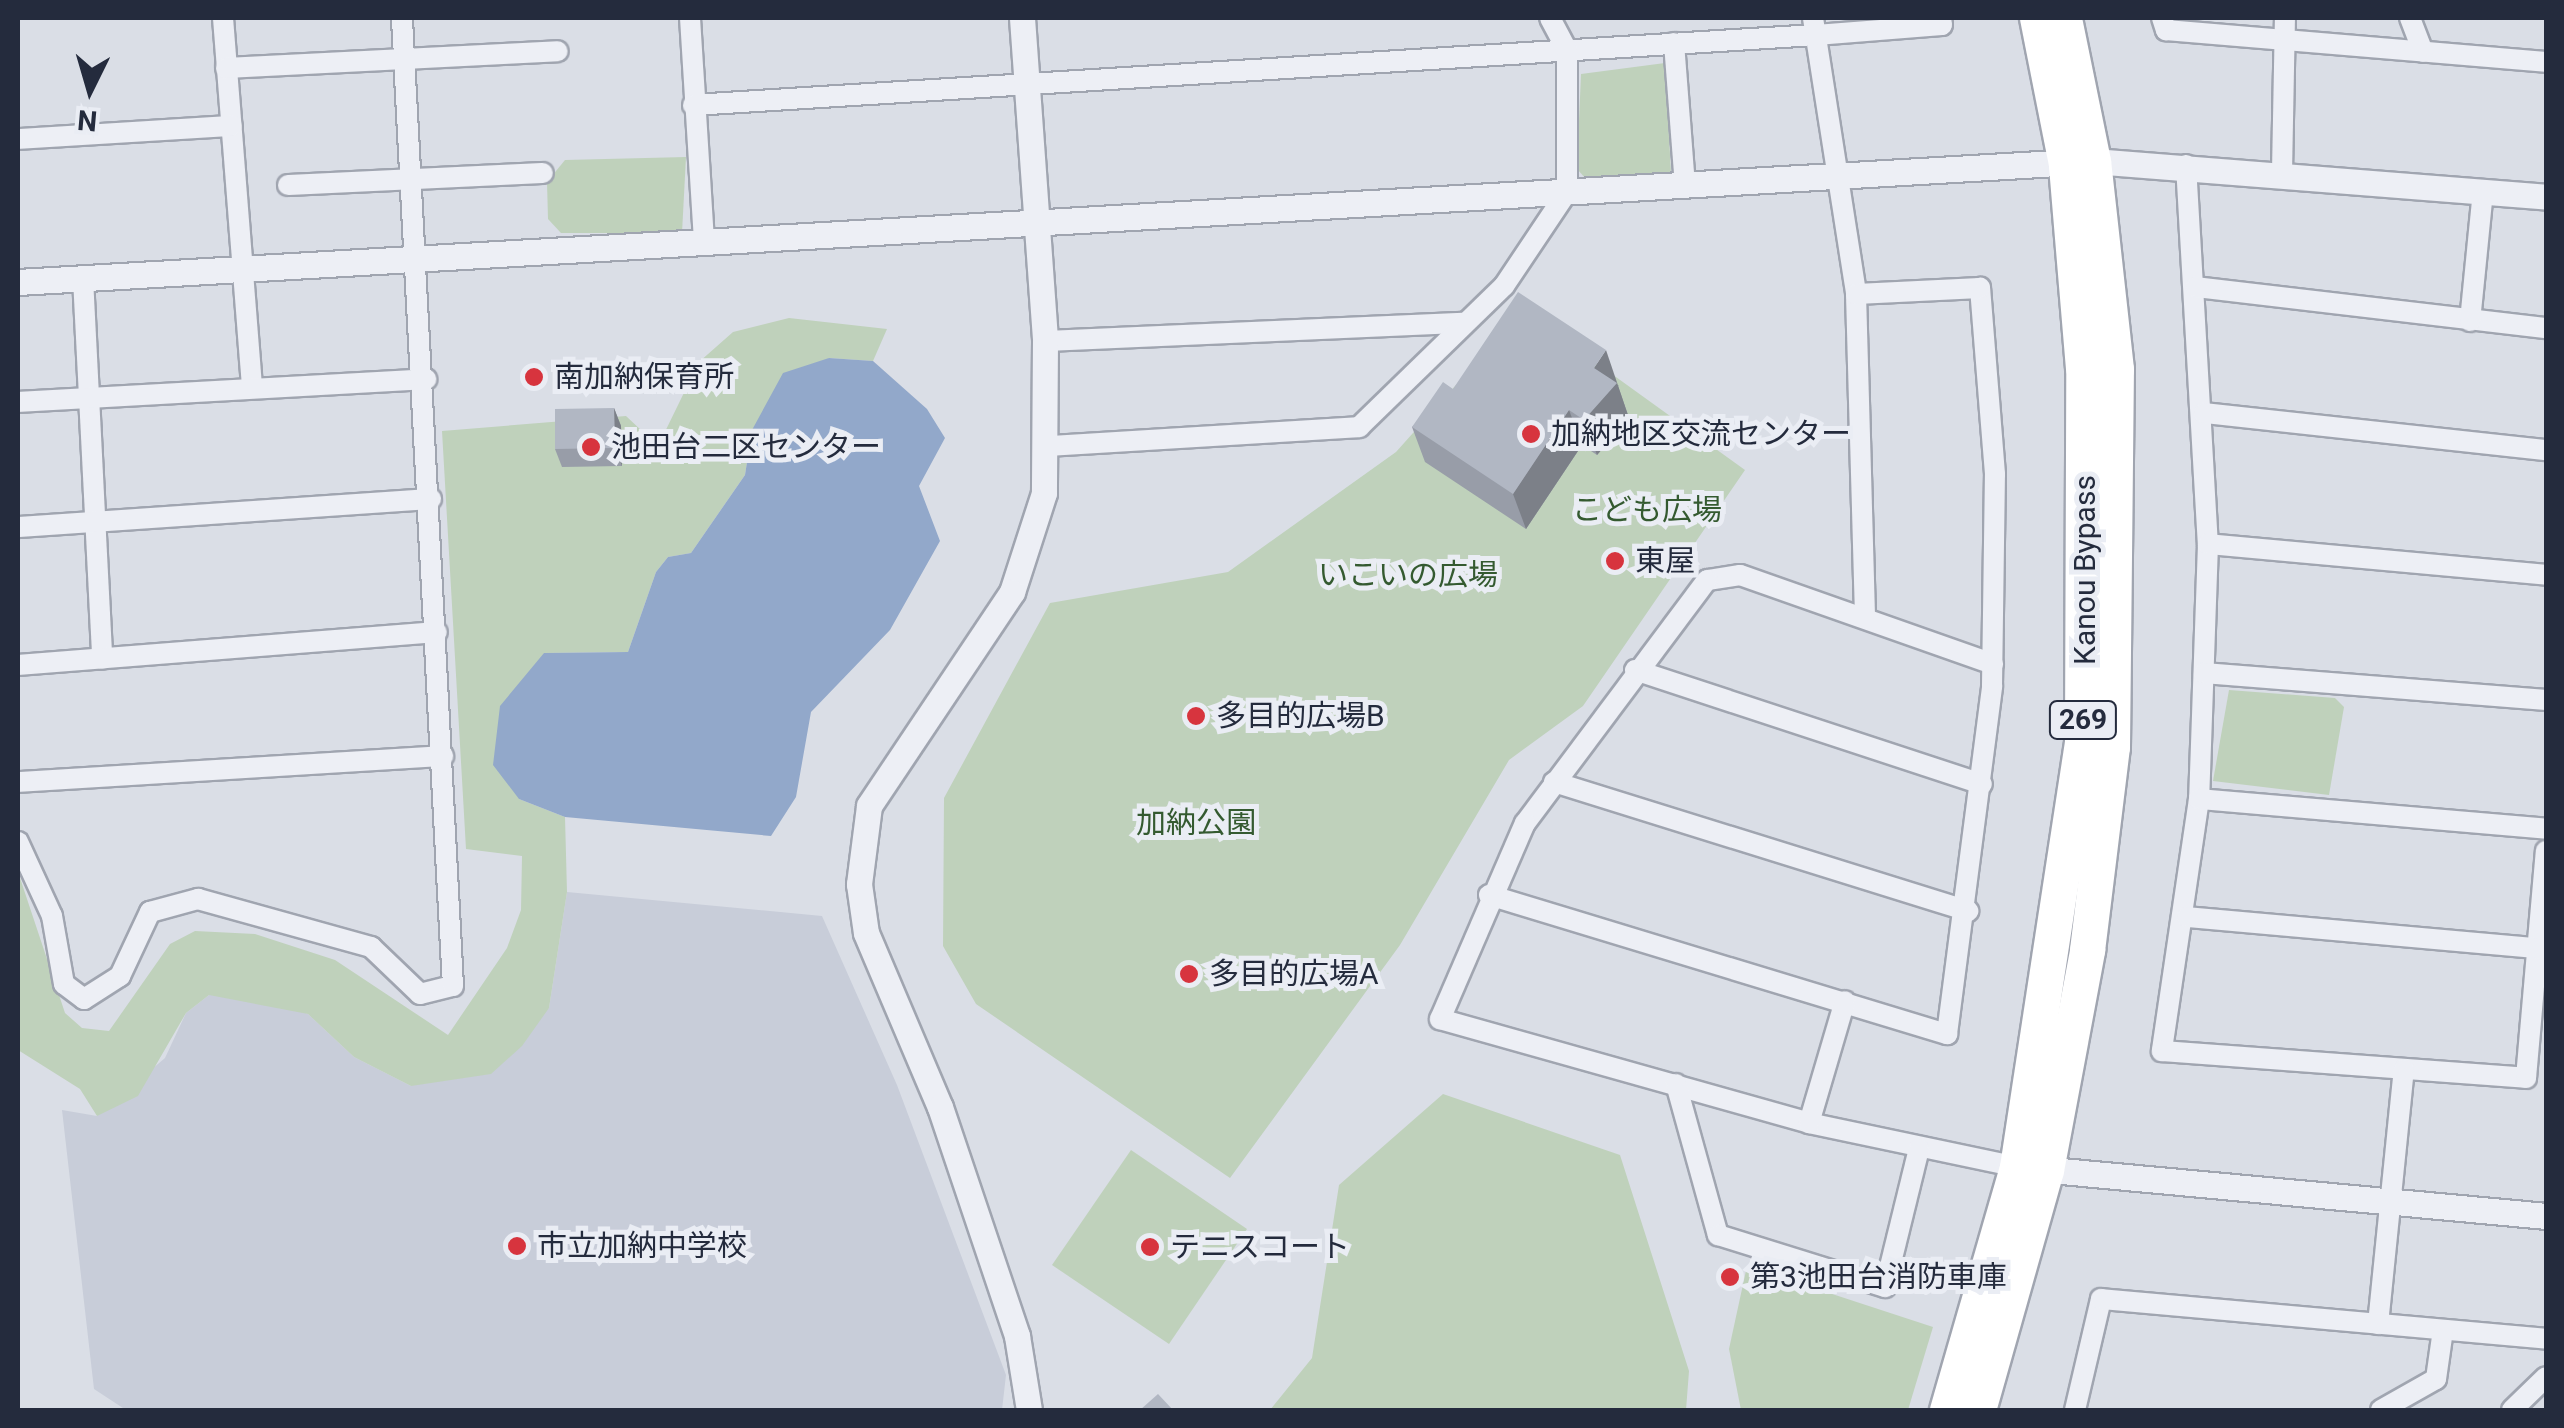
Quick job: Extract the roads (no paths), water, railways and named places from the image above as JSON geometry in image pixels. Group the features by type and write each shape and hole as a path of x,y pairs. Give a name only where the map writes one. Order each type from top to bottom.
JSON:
{"highway":[{"name":"Kanou Bypass","path":"2037,18 2080,163"},
{"name":"Kanou Bypass","path":"1978,1410 2032,1168 2088,950 2112,747 2116,369 2080,163 2064,18"},
{"name":"Kanou Bypass","path":"1947,1410 2032,1168"}],"street":[{"path":"223,18 252,388"},
{"path":"18,842 52,916 64,984 84,999 120,976 150,912 198,900 372,947 420,994 453,986 420,258 402,18"},
{"path":"690,18 704,242"},
{"path":"1022,18 1049,446 1012,592 889,767 868,806 859,871 866,933 940,1107 1017,1336 1029,1410"},
{"path":"1049,446 1359,427 1504,286 1567,192 1567,50 1550,18"},
{"path":"693,105 1674,44 1815,26 1942,24 1940,18"},
{"path":"2162,18 2166,30 2546,62"},
{"path":"2282,172 2290,40 2285,18"},
{"path":"2410,18 2423,52"},
{"path":"1815,26 1843,176 1856,294 1865,616"},
{"path":"1674,44 1685,185"},
{"path":"226,68 558,51"},
{"path":"18,139 232,126"},
{"path":"18,282 2080,163 2282,172 2546,197"},
{"path":"2186,165 2204,413 2208,544 2199,798 2187,917 2162,1050 2526,1078 2542,949 2546,850"},
{"path":"288,185 544,173"},
{"path":"2470,321 2483,191"},
{"path":"83,278 102,659"},
{"path":"1489,895 1947,1034 1968,911 1993,664 1995,474 1980,288 1856,294"},
{"path":"2196,288 2546,328"},
{"path":"1045,342 1464,322"},
{"path":"18,402 426,378"},
{"path":"2204,413 2546,450"},
{"path":"18,527 431,499"},
{"path":"2208,544 2546,574"},
{"path":"1993,664 1740,575 1706,580 1554,782 1489,895 1440,1019 1808,1123 1918,1149 2032,1168 2546,1216"},
{"path":"18,666 438,632"},
{"path":"1635,670 1982,784"},
{"path":"2204,673 2546,700"},
{"path":"18,782 443,756"},
{"path":"1554,782 1968,911"},
{"path":"2199,798 2546,829"},
{"path":"2187,917 2542,949"},
{"path":"1808,1123 1844,1001"},
{"path":"2378,1324 2404,1068"},
{"path":"1676,1084 1718,1236 1885,1287 1918,1149"},
{"path":"2075,1410 2101,1300 2546,1339"},
{"path":"2381,1410 2436,1378 2444,1330"},
{"path":"2512,1410 2546,1378"}],"water":[{"path":"829,358 873,361 927,409 945,438 919,486 940,541 890,630 811,712 796,797 771,836 565,817 519,799 493,765 500,706 544,653 628,652 656,572 668,557 691,553 745,475 752,430 783,373"}],"place":[{"name":"南加納保育所","path":"534,377"},
{"name":"加納地区交流センター","path":"1531,434"},
{"name":"池田台二区センター","path":"591,447"},
{"name":"東屋","path":"1615,561"},
{"name":"多目的広場B","path":"1196,716"},
{"name":"多目的広場A","path":"1189,974"},
{"name":"市立加納中学校","path":"517,1246"},
{"name":"テニスコート","path":"1150,1247"},
{"name":"第3池田台消防車庫","path":"1730,1277"}],"park label":[{"name":"こども広場","path":"1647,510"},
{"name":"いこいの広場","path":"1408,575"},
{"name":"加納公園","path":"1196,823"}]}
